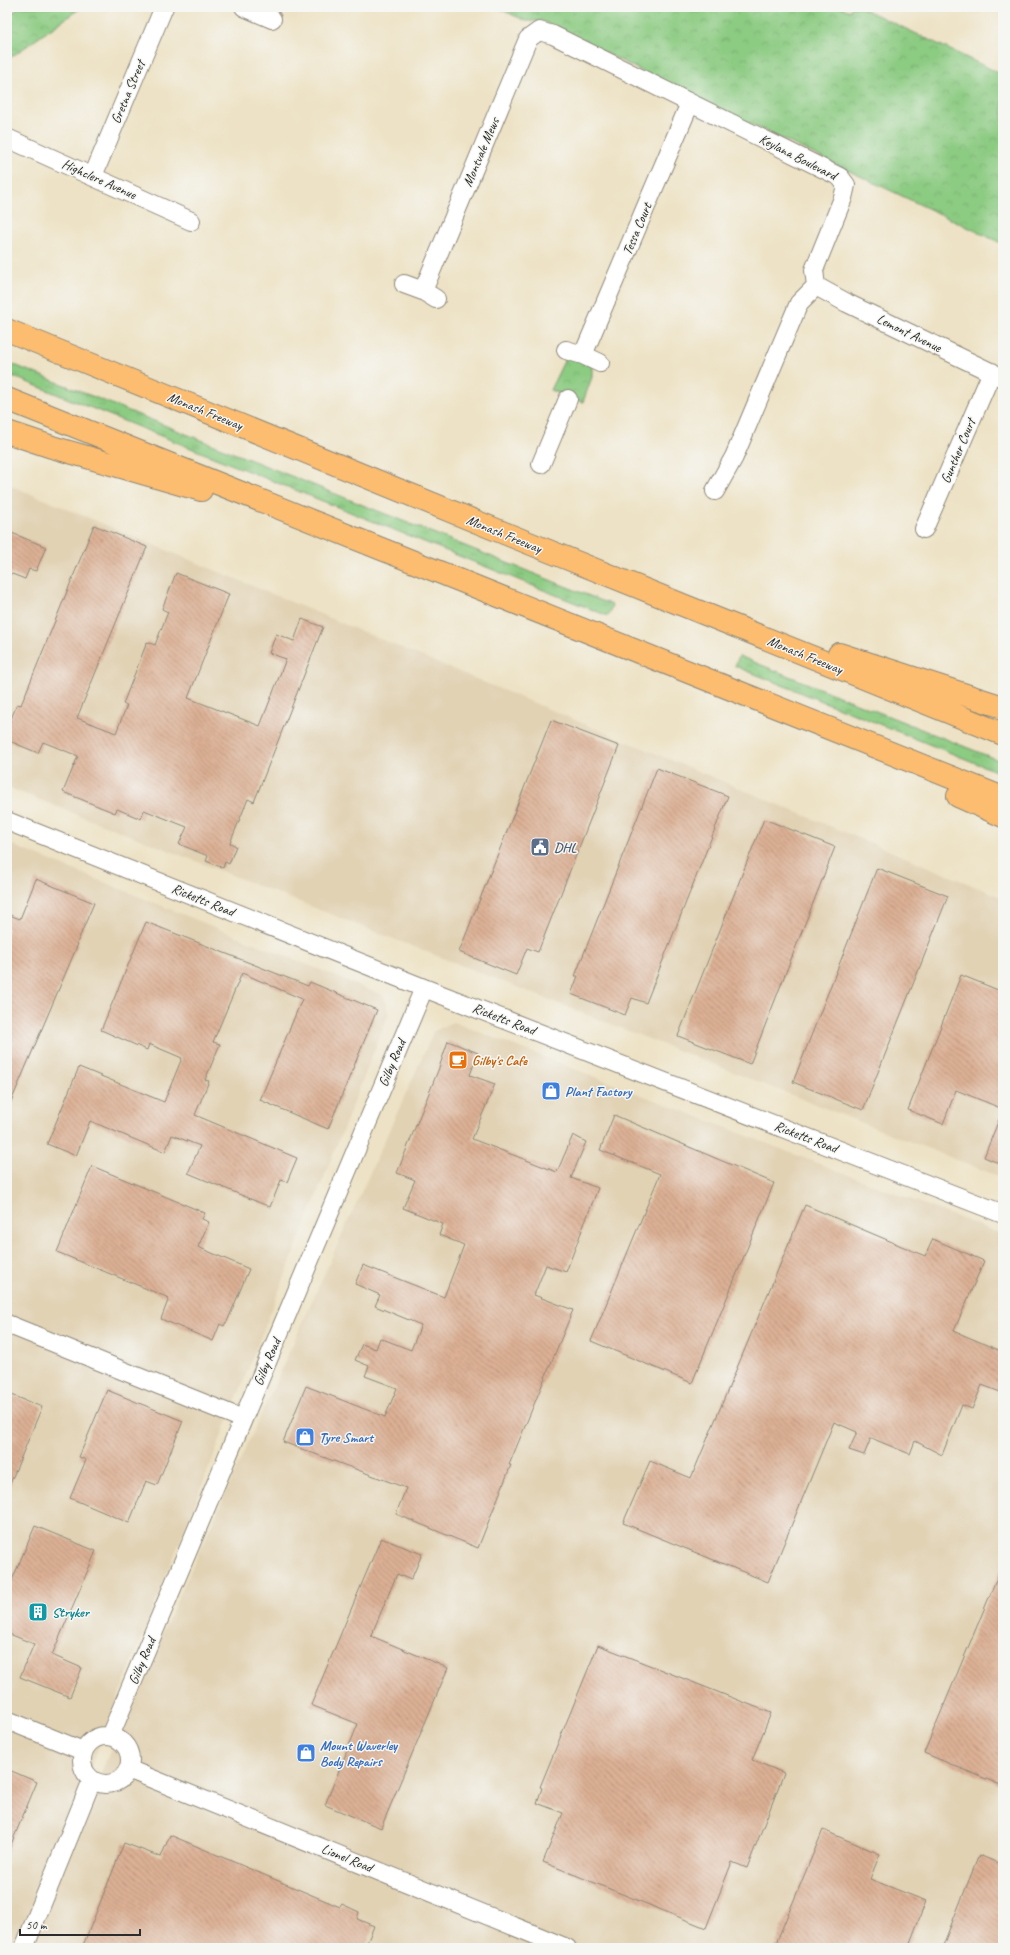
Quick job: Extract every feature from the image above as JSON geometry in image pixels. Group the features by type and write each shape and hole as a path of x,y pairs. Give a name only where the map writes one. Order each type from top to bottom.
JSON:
{"highway":[{"path":"7,320 54,348"},
{"name":"Monash Freeway","path":"7,330 663,598 1003,734"},
{"path":"7,399 1003,798"},
{"path":"7,432 99,461 312,522"},
{"path":"663,598 1003,707"},
{"path":"618,644 1003,816"}],"street":[{"name":"Gretna Street","path":"93,176 164,7"},
{"path":"244,7 272,19"},
{"name":"Montvale Mews","path":"404,284 430,295 528,39 539,31 553,35"},
{"name":"Keylana Boulevard","path":"553,35 840,177 846,185 843,198 814,270 816,286"},
{"name":"Tessa Court","path":"583,355 690,103"},
{"name":"Highclere Avenue","path":"7,138 191,221"},
{"path":"715,491 734,457 799,303 816,286"},
{"name":"Lemont Avenue","path":"816,286 847,303 998,375"},
{"path":"566,350 583,355 600,363"},
{"name":"Gunther Court","path":"924,529 998,375"},
{"path":"541,464 568,399"},
{"name":"Ricketts Road","path":"7,821 424,988 1003,1214"},
{"name":"Gilby Road","path":"110,1736 424,988"},
{"path":"7,1324 243,1419"},
{"path":"7,1720 83,1751"},
{"path":"110,1736 118,1739 125,1745 130,1761 128,1769 124,1776 117,1781 109,1784 101,1784 92,1780 82,1767 81,1758 83,1751 88,1743 94,1738 110,1736"},
{"name":"Lionel Road","path":"128,1769 567,1948"},
{"path":"24,1948 92,1780"}],"shaded area":[{"path":"7,484 1003,898 1003,1178 7,787"},
{"path":"7,843 384,996 389,1013 19,1948 7,1948"},
{"path":"453,1022 1003,1235 1003,1948 28,1948 125,1716 434,1031"}],"green space":[{"path":"20,7 82,7 7,60 7,16"},
{"path":"496,7 841,7 850,11 852,7 860,7 1003,75 1003,244 681,91 542,21 526,21"},
{"path":"567,355 592,365 592,377 583,402 550,390"},
{"path":"7,362 612,605 608,616 7,374"},
{"path":"739,656 1003,762 1003,774 735,666"}],"building":[{"path":"94,525 147,547 77,718 116,733 127,705 123,704 147,642 155,645 168,612 162,609 176,573 229,594 188,698 260,726 286,659 269,653 276,634 294,641 302,619 323,627 254,802 248,799 230,843 236,846 229,864 225,862 223,868 206,861 208,856 179,844 187,827 144,810 141,819 117,809 115,813 63,792 78,756 43,742 38,753 7,740 7,729 17,704 21,705"},
{"path":"7,531 46,547 36,571 29,569 25,579 7,572"},
{"name":"DHL","path":"551,720 619,746 538,952 527,948 516,975 459,952"},
{"path":"657,768 728,796 646,1003 632,998 625,1015 571,994 578,976 575,976"},
{"path":"764,819 835,847 750,1064 678,1036"},
{"path":"877,868 948,896 863,1110 793,1082"},
{"path":"36,879 94,903 7,1111 7,914 20,919"},
{"path":"146,922 308,986 310,982 377,1010 328,1129 260,1100 302,999 242,973 213,1042 220,1044 205,1080 209,1081 195,1115 297,1158 287,1182 281,1180 270,1207 188,1173 200,1146 172,1135 165,1152 90,1121 76,1156 47,1144 79,1067 164,1102 182,1058 149,1044 147,1050 101,1030"},
{"path":"961,975 1003,992 1003,1109 956,1090 943,1124 908,1110"},
{"path":"448,1041 478,1053 470,1075 495,1084 472,1139 557,1172 573,1135 586,1142 571,1178 598,1188 566,1272 546,1265 534,1295 573,1310 509,1465 511,1465 478,1548 396,1514 406,1488 283,1442 306,1386 385,1417 397,1388 365,1376 369,1366 355,1360 362,1344 376,1349 380,1338 411,1350 421,1325 375,1306 380,1295 355,1284 363,1265 444,1297 464,1245 439,1235 443,1224 403,1208 415,1180 397,1173 439,1068"},
{"path":"1003,1112 1003,1165 984,1157"},
{"path":"614,1115 774,1183 692,1383 591,1341 660,1174 600,1150"},
{"path":"92,1166 205,1213 202,1219 209,1222 198,1247 249,1269 227,1322 224,1326 220,1324 213,1341 161,1319 169,1298 57,1252"},
{"path":"805,1205 925,1256 933,1239 984,1261 954,1331 1003,1352 1003,1393 982,1385 972,1409 962,1405 942,1455 915,1441 910,1454 871,1438 864,1455 849,1450 857,1432 834,1422 768,1582 623,1523 650,1461 691,1478"},
{"path":"107,1390 183,1421 157,1485 146,1481 129,1523 70,1498 86,1460 79,1457"},
{"path":"7,1393 42,1407 7,1491"},
{"name":"Stryker","path":"35,1526 96,1551 52,1655 82,1668 70,1697 20,1677 34,1644 7,1633 7,1592"},
{"path":"381,1538 422,1554 411,1580 397,1574 371,1636 448,1668 381,1828 325,1805 358,1724 311,1705"},
{"path":"1003,1564 1003,1786 924,1753"},
{"path":"598,1645 771,1713 752,1760 784,1773 747,1868 732,1862 706,1928 543,1862 563,1813 537,1803 542,1788 540,1787"},
{"path":"7,1769 37,1782 7,1854"},
{"path":"823,1830 880,1854 870,1879 926,1901 908,1948 774,1948"},
{"path":"170,1835 340,1907 342,1904 359,1912 357,1919 374,1926 365,1948 82,1948 124,1843 161,1857"},
{"path":"979,1855 1003,1865 1003,1948 942,1948"}],"place":[{"name":"DHL","path":"540,847"},
{"name":"Gilby's Cafe","path":"458,1060"},
{"name":"Plant Factory","path":"551,1091"},
{"name":"Tyre Smart","path":"305,1437"},
{"name":"Stryker","path":"38,1612"},
{"name":"Mount Waverley Body Repairs","path":"306,1753"}]}
